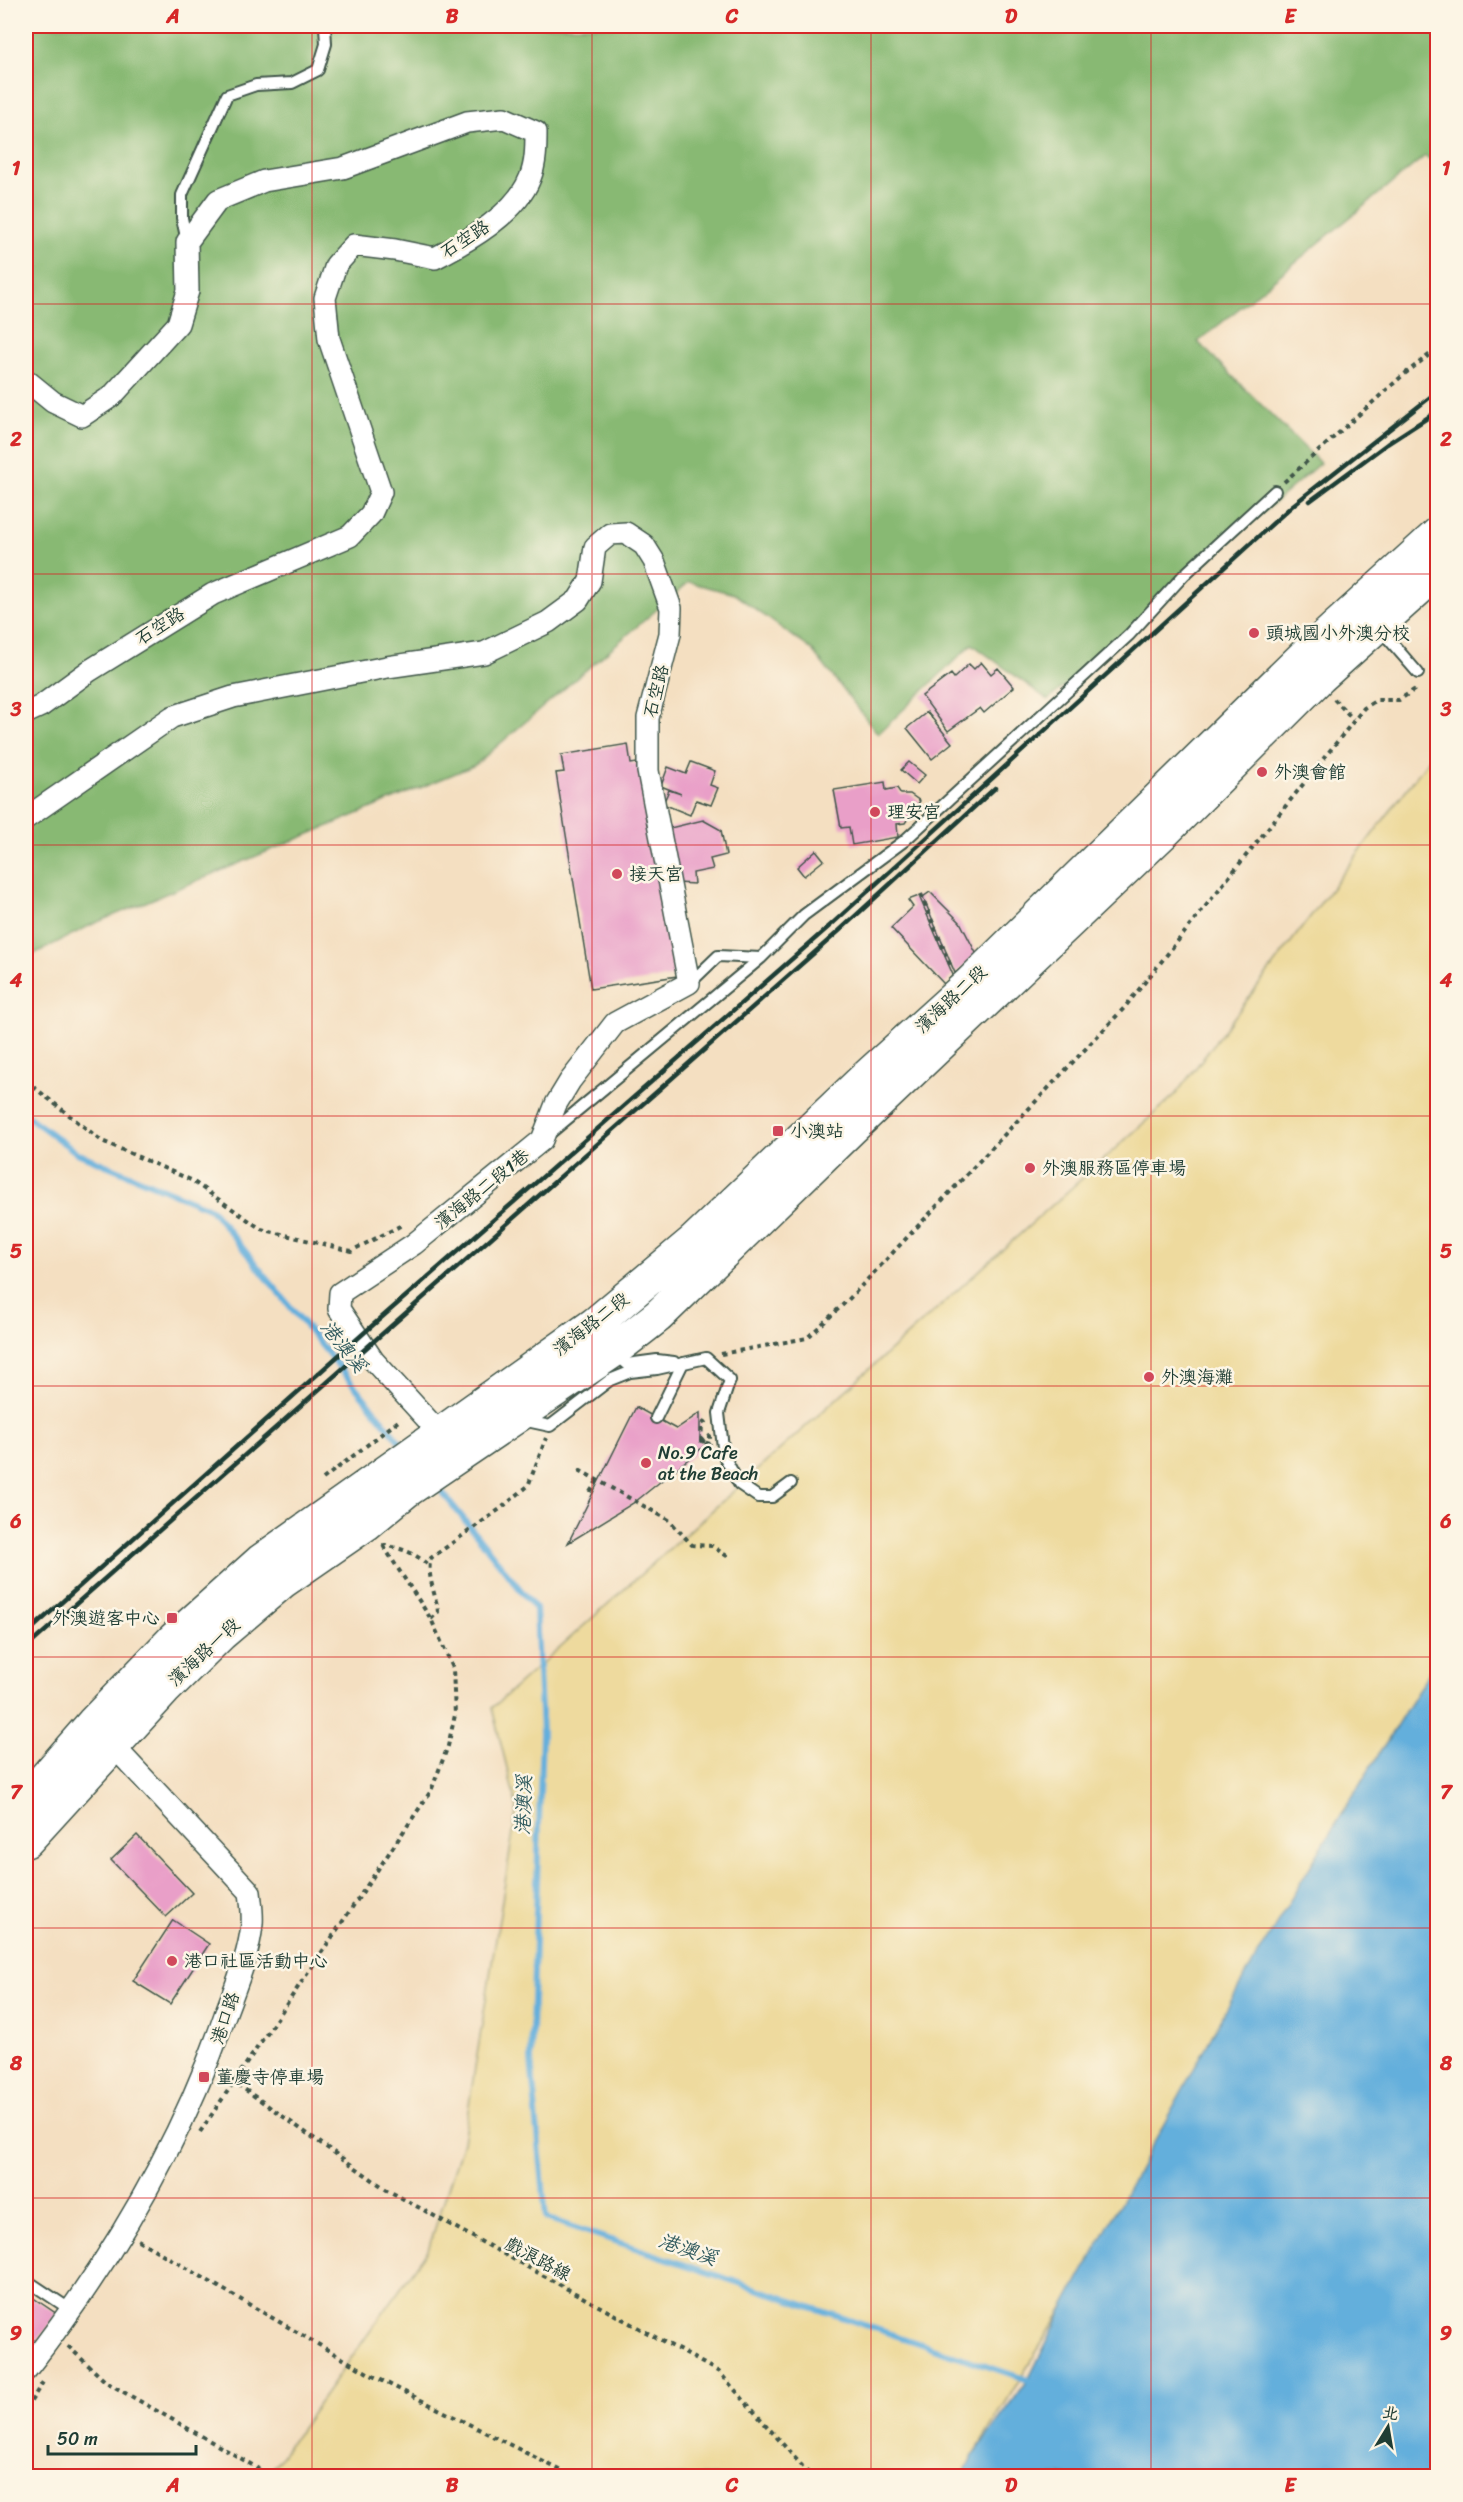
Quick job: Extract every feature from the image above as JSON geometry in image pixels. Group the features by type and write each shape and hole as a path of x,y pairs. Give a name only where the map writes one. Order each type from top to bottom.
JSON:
{"main road":[{"name":"濱海路二段","path":"1317,676 1437,534"},
{"name":"濱海路二段","path":"450,1445 595,1324 704,1251 875,1087 970,988 1437,571"},
{"name":"濱海路二段","path":"450,1445 513,1418 622,1362 704,1251"},
{"name":"濱海路一段","path":"26,1841 102,1734 174,1639 261,1561 397,1480 450,1445"},
{"name":"濱海路一段","path":"26,1800 102,1734"}],"street":[{"name":"石空路","path":"26,713 41,706 89,671 213,594 350,536 371,514 381,492 329,339 325,298 336,265 354,245 435,258 468,241 512,206 530,179 536,157 536,132 504,118 466,122 343,168 264,181 218,200 187,242"},
{"path":"26,380 53,402 82,416 112,396 178,324 188,291 187,242"},
{"name":"石空路","path":"26,818 172,717 233,697 387,667 484,653 548,622 578,600 590,581 595,547 610,534 626,532 644,545 654,561 671,608 670,634 648,718 648,771 689,983"},
{"name":"濱海路二段1巷","path":"450,1445 373,1360 339,1309 340,1293 414,1244 542,1140 556,1104 570,1081 615,1023 689,983"},
{"name":"港口路","path":"26,2370 71,2310 154,2179 209,2063 248,1951 252,1922 250,1892 102,1734"}],"lane":[{"path":"187,242 182,218 182,195 227,95 255,85 292,83 318,70 326,44 325,26"},
{"path":"542,1140 761,958 804,915 904,841 1129,635 1184,575 1275,491"},
{"path":"1377,626 1418,673"},
{"name":"濱海路二段1巷","path":"689,983 718,956 761,958"},
{"path":"622,1362 683,1362 706,1358 730,1380 719,1413 724,1456 739,1484 759,1497 772,1497 791,1483"},
{"path":"622,1362 627,1364 657,1360 683,1362"},
{"path":"513,1418 550,1426 610,1380 622,1362"},
{"path":"656,1418 683,1362"},
{"path":"26,2280 71,2310"}],"path":[{"path":"1275,491 1402,376 1437,348"},
{"path":"1317,676 1353,719"},
{"path":"706,1358 807,1338 848,1300 1125,1007 1353,719 1377,700 1399,700 1426,683"},
{"path":"921,894 970,988"},
{"path":"26,1081 102,1141 191,1180 261,1229 351,1251 407,1223"},
{"path":"323,1479 407,1414"},
{"path":"428,1566 431,1558 440,1550 500,1509 528,1486 550,1426"},
{"path":"701,1442 710,1436 710,1444"},
{"path":"579,1470 669,1520 692,1545 712,1546 730,1558"},
{"path":"590,1492 597,1480"},
{"path":"196,2139 431,1791 448,1746 455,1714 453,1668 431,1619 376,1535"},
{"path":"382,1545 403,1548 420,1557 428,1566 436,1594 438,1612 431,1619"},
{"name":"戲浪路線","path":"234,2083 387,2190 719,2372 811,2476"},
{"path":"135,2238 371,2375 572,2476"},
{"path":"61,2355 73,2339"},
{"path":"67,2346 106,2382 256,2467 266,2476"},
{"path":"26,2409 50,2373"}],"green space":[{"path":"26,26 1437,26 1437,163 1425,156 1198,342 1320,463 1048,700 972,644 878,734 812,650 734,594 689,582 475,765 93,924 26,958"}],"sand":[{"name":"外澳海灘","path":"1437,749 1437,1660 1327,1838 1065,2305 963,2476 267,2476 428,2250 463,2142 517,1808 492,1708 1176,1094"}],"water":[{"path":"1437,1660 1437,2476 963,2476 973,2456 1028,2380 1065,2305 1237,1990 1327,1838"}],"building":[{"path":"981,662 991,674 998,668 1014,687 984,713 980,708 948,731 922,696 951,674 954,678 969,664 974,669"},
{"path":"927,712 952,743 932,759 907,728"},
{"name":"接天宮","path":"628,744 631,764 643,762 677,976 591,989 556,773 564,772 561,755"},
{"path":"691,762 715,771 710,785 718,788 711,805 696,800 690,815 663,804 669,790 681,794 661,786 668,767 686,774"},
{"path":"909,762 925,775 917,784 901,770"},
{"name":"理安宮","path":"885,782 886,790 897,788 901,794 910,794 920,801 905,823 897,824 898,837 852,845 849,827 841,828 834,790"},
{"path":"703,820 721,830 726,855 710,859 713,869 693,873 694,884 678,883 666,829"},
{"path":"816,850 824,860 804,876 797,867"},
{"path":"930,892 960,922 977,955 955,973 923,897"},
{"path":"919,896 953,975 944,984 891,928 913,907 908,900"},
{"name":"No.9 Cafe at the Beach","path":"636,1407 676,1429 700,1413 700,1441 707,1444 635,1502 568,1543"},
{"path":"137,1835 192,1893 166,1917 111,1860"},
{"name":"港口社區活動中心","path":"173,1920 209,1944 170,2004 133,1981"},
{"path":"26,2293 57,2314 26,2355"}],"waterway":[{"name":"港澳溪","path":"26,1115 77,1153 211,1209 404,1447"},
{"name":"港澳溪","path":"434,1482 536,1609 542,1733 531,2060 546,2218 1028,2380"}],"railway":[{"path":"26,1634 365,1332 833,923 1293,505 1438,391"},
{"path":"1310,501 1387,444 1438,411"},
{"path":"26,1648 839,931 995,788"}],"place":[{"name":"頭城國小外澳分校","path":"1254,633"},
{"name":"外澳會館","path":"1262,772"},
{"name":"理安宮","path":"875,812"},
{"name":"接天宮","path":"617,874"},
{"name":"小澳站","path":"778,1131"},
{"name":"外澳服務區停車場","path":"1030,1168"},
{"name":"外澳海灘","path":"1149,1377"},
{"name":"No.9 Cafe at the Beach","path":"646,1463"},
{"name":"外澳遊客中心","path":"172,1618"},
{"name":"港口社區活動中心","path":"172,1961"},
{"name":"董慶寺停車場","path":"204,2077"}]}
